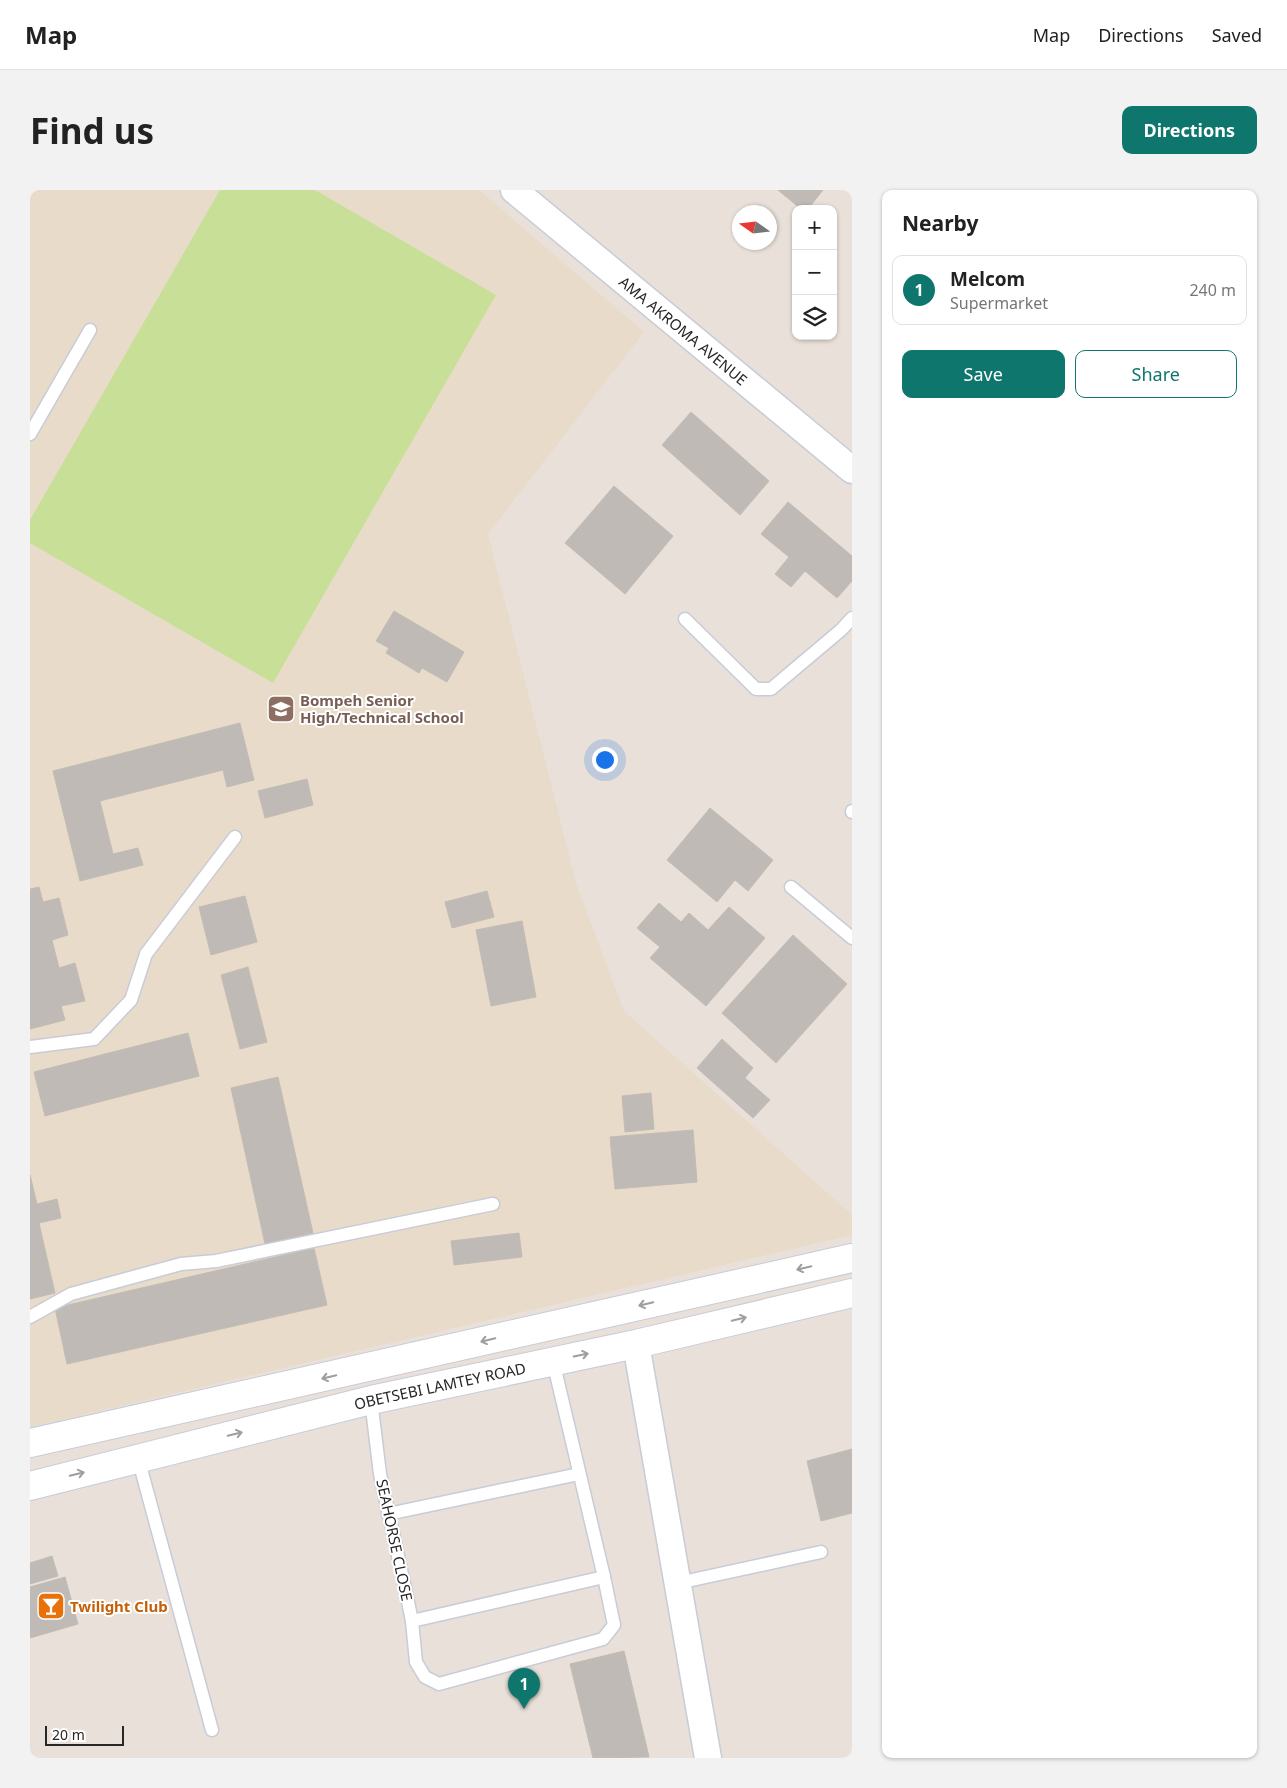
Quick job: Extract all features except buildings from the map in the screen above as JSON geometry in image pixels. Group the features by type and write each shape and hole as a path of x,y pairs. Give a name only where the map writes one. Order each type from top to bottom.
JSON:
{"main road":[{"path":"30,1443 852,1258"},
{"name":"OBETSEBI LAMTEY ROAD","path":"30,1486 371,1400 636,1344 852,1293"}],"street":[{"name":"AMA AKROMA AVENUE","path":"514,190 852,470"},
{"path":"636,1344 708,1758"}],"lane":[{"path":"30,434 90,330"},
{"path":"685,620 756,689 771,689 841,630 852,618"},
{"path":"30,1047 94,1039 131,1000 146,954 235,838"},
{"path":"791,887 852,938"},
{"path":"30,1317 71,1294 181,1264 216,1260 492,1204"},
{"path":"412,1621 604,1577 554,1361"},
{"name":"SEAHORSE CLOSE","path":"371,1400 380,1474 412,1621 416,1662 425,1677 439,1684 602,1639 614,1625 604,1577"},
{"path":"138,1458 212,1730"},
{"path":"388,1514 579,1474"},
{"path":"678,1583 821,1552"}],"shaded area":[{"name":"Bompeh Senior High/Technical School","path":"30,190 479,190 644,332 488,534 576,883 624,1011 852,1215 852,1235 30,1427"}],"green space":[{"path":"220,190 315,190 496,295 273,683 30,543 30,520"}],"place":[{"name":"Bompeh Senior High/Technical School","path":"281,709"},
{"name":"Twilight Club","path":"51,1606"},
{"name":"Melcom","path":"524,1709"}]}
